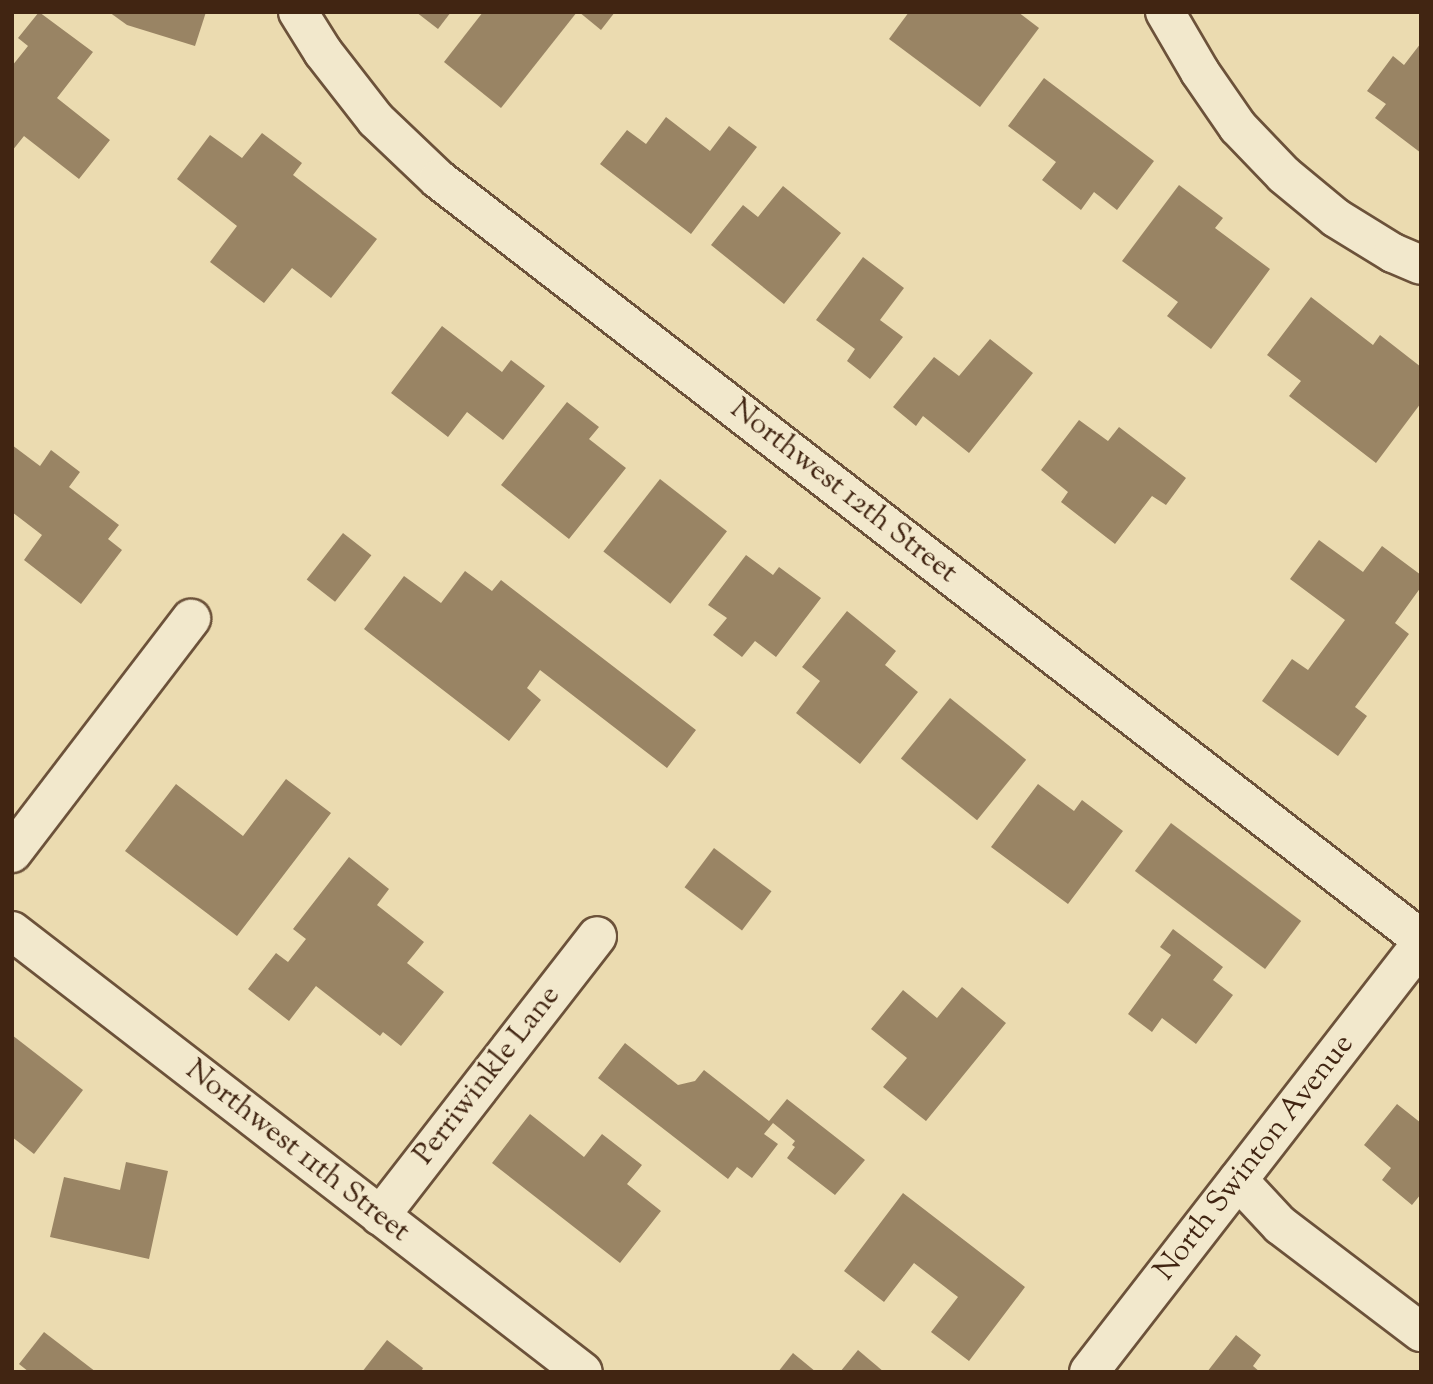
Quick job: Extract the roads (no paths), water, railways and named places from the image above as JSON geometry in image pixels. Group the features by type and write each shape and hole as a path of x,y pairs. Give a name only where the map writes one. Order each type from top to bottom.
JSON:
{"street":[{"name":"Northwest 12th Street","path":"298,12 323,52 376,120 438,179 1421,939"},
{"path":"1165,12 1200,72 1238,127 1284,175 1336,218 1393,253 1421,265"},
{"path":"12,853 191,619"},
{"name":"Northwest 11th Street","path":"12,931 583,1372"},
{"name":"Perriwinkle Lane","path":"380,1216 597,936"},
{"name":"North Swinton Avenue","path":"1089,1372 1421,944"},
{"path":"1238,1180 1280,1225 1421,1332"}]}
